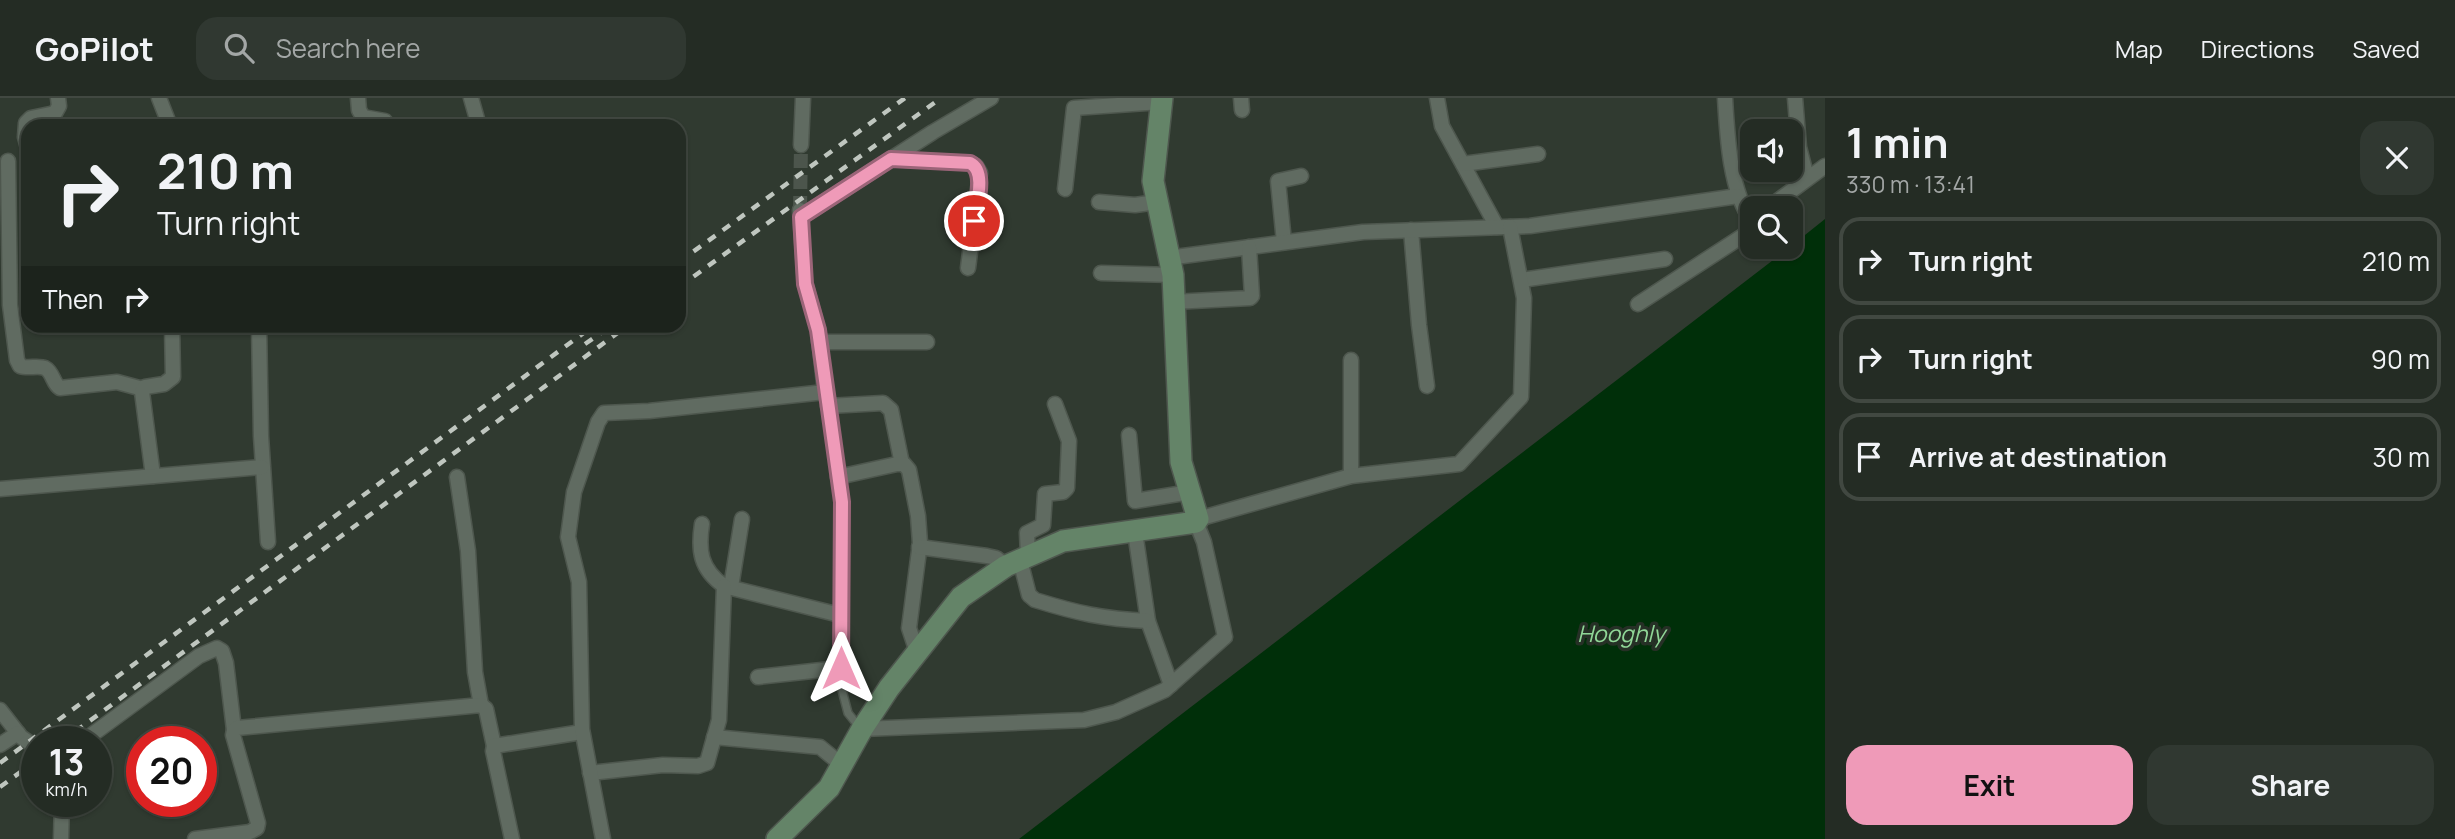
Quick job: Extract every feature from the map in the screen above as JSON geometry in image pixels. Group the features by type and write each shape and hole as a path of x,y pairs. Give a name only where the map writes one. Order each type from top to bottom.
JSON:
{"street":[{"path":"30,119 55,113 58,110 58,98"},
{"path":"159,98 167,119"},
{"path":"358,98 363,117 374,119"},
{"path":"471,98 477,119"},
{"path":"801,145 803,98"},
{"path":"826,399 819,342 805,284 801,214 991,98"},
{"path":"777,839 793,830 824,795 862,729 917,652 961,597 1018,560 1063,541 1197,521 1351,477 1458,464 1521,397 1524,298 1521,280 1504,227 1463,164 1443,126 1437,98"},
{"path":"1725,98 1726,122 1740,200"},
{"path":"1795,98 1799,147 1807,178"},
{"path":"862,729 1084,720 1116,712 1165,690 1225,637 1204,542 1181,462 1174,302 1170,266 1153,181 1162,100 1074,108 1065,189"},
{"path":"1463,164 1538,155"},
{"path":"891,159 970,163 976,166 980,173 968,268"},
{"path":"8,161 10,305 18,364 22,368 47,369 60,388 117,382 143,388 164,384 173,377 172,333"},
{"path":"1784,196 1825,166"},
{"path":"1284,242 1278,181 1301,176"},
{"path":"1101,273 1170,266 1249,247 1363,232 1530,226 1738,196"},
{"path":"1099,202 1135,205 1157,202"},
{"path":"1411,230 1427,386"},
{"path":"1638,304 1740,238"},
{"path":"1174,302 1250,298 1249,247"},
{"path":"1521,280 1665,259"},
{"path":"259,333 262,467 268,542"},
{"path":"819,342 927,342"},
{"path":"1351,360 1351,477"},
{"path":"143,388 153,476"},
{"path":"603,839 582,732 579,582 568,537 574,492 601,416 608,411 649,411 826,399 887,405 891,410 902,464 909,470 918,516 919,547 909,628 917,652"},
{"path":"1055,404 1069,441 1067,488 1063,492 1045,494 1043,525 1027,533 1018,560 1031,598 1109,620 1148,621"},
{"path":"1129,435 1135,501 1190,492"},
{"path":"838,477 902,464"},
{"path":"0,489 262,467"},
{"path":"457,477 468,551 475,672 481,705 486,709 512,839"},
{"path":"590,773 663,765 703,765 709,760 719,711 727,587 742,519"},
{"path":"702,524 699,549 707,568 717,581 727,587 841,615"},
{"path":"1135,532 1148,621 1171,685"},
{"path":"919,547 1018,560"},
{"path":"104,726 199,656 217,648 222,651 226,663 233,735 260,834 195,839"},
{"path":"758,677 841,668"},
{"path":"234,730 481,705"},
{"path":"0,710 21,736"},
{"path":"494,746 582,732"},
{"path":"0,746 18,733"},
{"path":"714,737 820,747 842,765"},
{"path":"61,839 62,817"}],"lane":[{"path":"826,399 842,502 841,668 844,702 853,720 862,729"}],"water":[{"name":"Hooghly","path":"1825,219 1825,839 1019,839 1774,259 1803,259 1803,237"}],"tunnel":[{"path":"800,210 801,145"}],"railway":[{"path":"686,257 905,98"},
{"path":"686,282 941,98"},
{"path":"0,763 584,333"},
{"path":"585,344 601,333"},
{"path":"83,726 617,333"},
{"path":"0,787 21,772"}],"route":[{"path":"841,668 842,502 818,330 805,284 801,217 891,159 970,163 976,166 980,173 974,221"}]}
